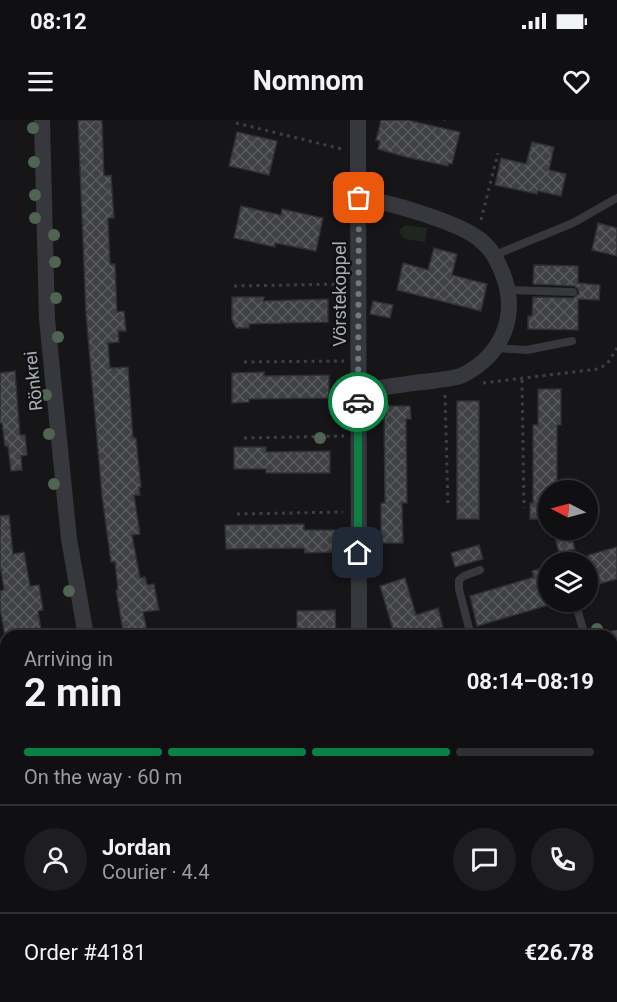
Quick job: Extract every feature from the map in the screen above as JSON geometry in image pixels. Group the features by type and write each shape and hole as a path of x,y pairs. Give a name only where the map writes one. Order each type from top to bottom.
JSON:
{"street":[{"name":"Rönkrei","path":"42,120 47,319 69,538 85,630"},
{"name":"Vörstekoppel","path":"358,120 358,630"},
{"path":"358,390 462,375 489,356 510,314 509,290 495,255 477,237 444,221 372,199 359,198"}],"lane":[{"path":"495,255 573,223 617,198"},
{"path":"509,290 573,292"},
{"path":"495,348 527,350 572,340"},
{"path":"469,630 459,589 459,580 480,570"},
{"path":"578,612 583,630"}],"path":[{"path":"236,123 358,151"},
{"path":"477,237 498,153"},
{"path":"234,286 358,284"},
{"path":"462,375 472,382 489,384 597,369 607,364 617,348"},
{"path":"244,362 358,361"},
{"path":"445,379 448,507"},
{"path":"522,380 524,508"},
{"path":"244,438 358,436"},
{"path":"237,514 358,512"}],"shaded area":[{"path":"406,225 427,228 425,242 404,239 399,231"}],"building":[{"path":"78,120 102,120 104,176 111,175 114,218 108,218 110,264 115,264 117,312 124,311 126,331 118,331 119,342 108,343 110,368 128,367 133,438 136,438 141,487 139,487 140,495 134,495 140,534 132,535 140,578 145,577 147,585 154,584 159,610 143,612 147,630 123,630 116,590 118,590 115,562 111,562 102,496 86,314"},
{"path":"381,120 407,120 460,132 452,164 448,163 448,166 378,149 380,141 376,140"},
{"path":"237,132 277,141 269,175 229,166"},
{"path":"532,142 554,147 549,170 566,174 561,196 538,191 537,194 495,185 501,158 526,164"},
{"path":"241,206 281,215 282,209 323,218 316,251 275,243 275,247 234,238"},
{"path":"598,223 617,228 617,256 592,250"},
{"path":"434,248 457,254 452,275 487,284 481,311 397,290 403,263 428,270"},
{"path":"534,265 578,266 578,283 600,285 599,300 578,299 578,330 528,329 528,316 532,316 533,297 573,298 579,293 574,286 533,284"},
{"path":"232,297 264,297 263,301 328,299 328,322 249,324 249,328 236,328 232,320"},
{"path":"373,301 393,305 390,318 370,314"},
{"path":"15,371 20,435 25,435 27,455 21,456 22,470 11,471 8,446 5,446 2,423 0,423 0,373"},
{"path":"264,372 264,376 329,375 329,398 249,399 249,402 232,403 232,373"},
{"path":"538,389 561,389 561,425 557,425 557,480 538,480 538,519 530,519 530,503 533,503 533,425 538,425"},
{"path":"457,401 479,401 479,519 457,519"},
{"path":"389,406 410,406 411,419 406,419 407,503 402,503 403,543 381,543 381,503 385,503 384,411"},
{"path":"234,447 266,447 266,452 330,451 330,473 266,473 266,469 234,469"},
{"path":"9,515 13,554 24,552 30,586 39,585 43,610 38,611 41,630 4,630 0,608 0,591 4,590 0,564 0,516"},
{"path":"304,524 304,530 336,530 336,552 305,553 304,548 226,549 225,525"},
{"path":"556,540 572,540 575,549 559,552"},
{"path":"479,545 483,559 455,567 451,553"},
{"path":"617,547 617,579 598,584 598,552"},
{"path":"538,569 538,608 477,626 470,596 534,577 532,571"},
{"path":"405,578 416,615 438,608 443,627 432,630 393,630 380,586"},
{"path":"335,610 336,630 297,630 297,611"}],"way so far":[{"path":"358,402 359,198"}],"route":[{"path":"358,402 358,553"}]}
